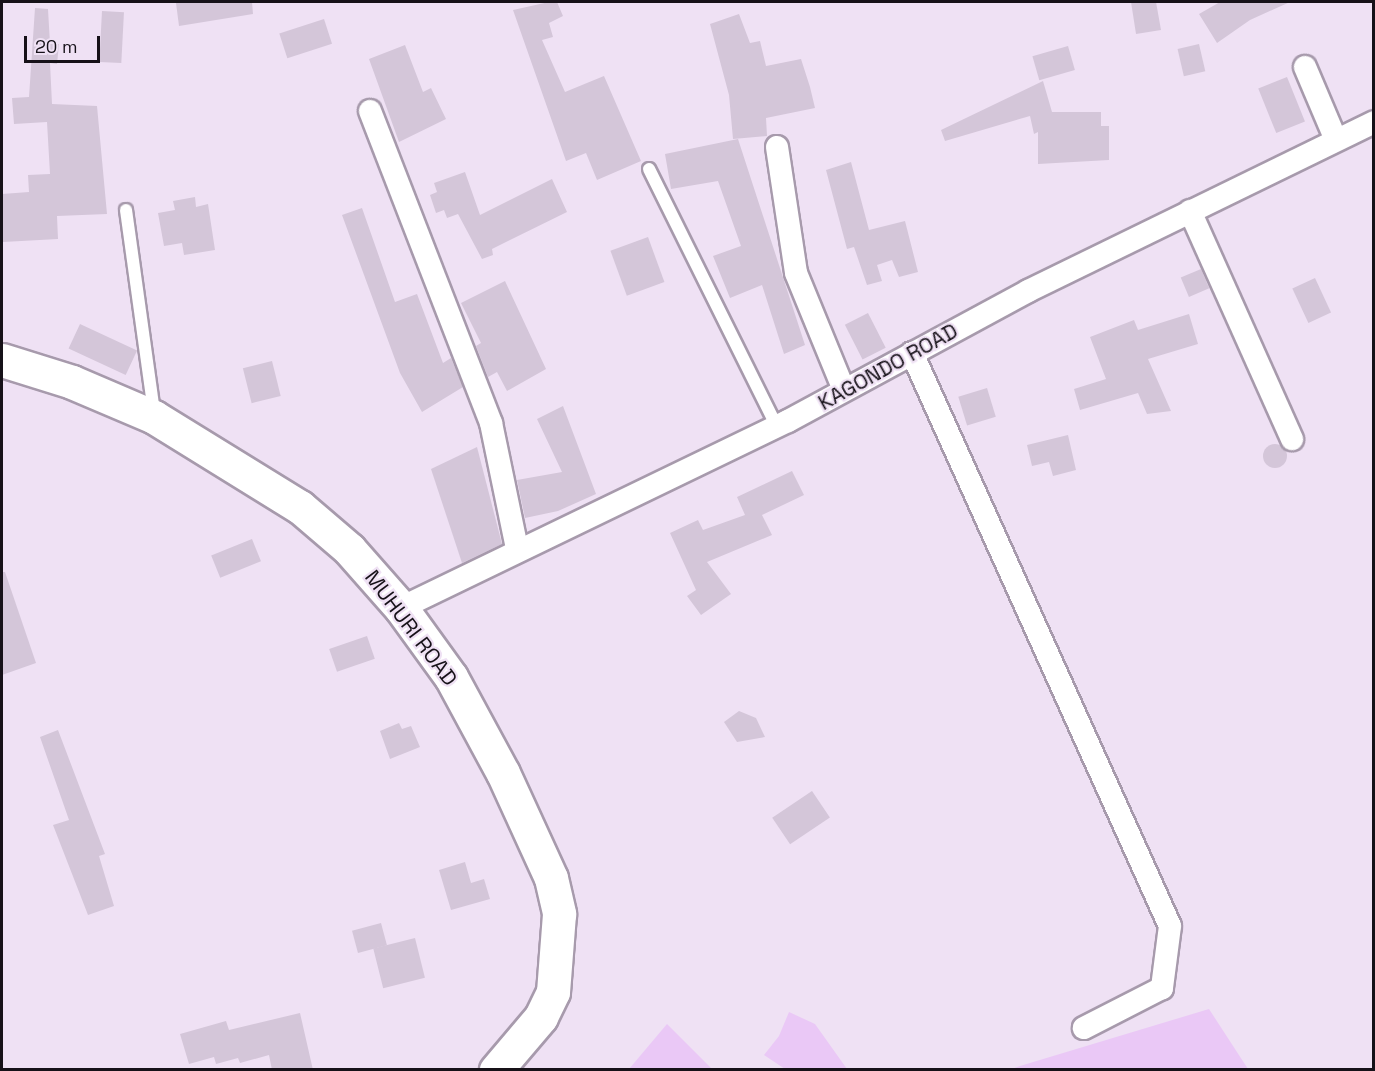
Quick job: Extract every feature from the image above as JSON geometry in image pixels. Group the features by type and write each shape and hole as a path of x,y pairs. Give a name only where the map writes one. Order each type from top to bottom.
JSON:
{"main road":[{"name":"MUHURI ROAD","path":"2,360 72,382 154,417 300,507 349,549 401,608 451,677 503,773 551,878 559,914 553,992 541,1017 496,1070"}],"street":[{"path":"1305,67 1336,140"},
{"path":"370,111 491,423 517,548"},
{"name":"KAGONDO ROAD","path":"401,608 517,548 777,427 912,353 1190,211 1374,122"},
{"path":"777,147 796,273 843,390"},
{"path":"1190,211 1292,439"},
{"path":"912,353 1170,926 1162,988 1084,1028"}],"lane":[{"path":"649,169 777,427"},
{"path":"126,210 154,417"}],"shaded area":[{"path":"1209,1009 1248,1069 1012,1069 1020,1066"},
{"path":"789,1012 815,1024 847,1069 785,1069 764,1055 779,1036"},
{"path":"667,1024 712,1069 629,1069"}],"building":[{"path":"252,2 253,14 179,26 176,3"},
{"path":"557,2 563,16 549,23 553,37 542,40 565,92 604,76 641,161 597,180 586,153 566,161 513,10"},
{"path":"1131,2 1156,2 1161,30 1136,34"},
{"path":"1220,2 1290,2 1250,20 1217,43 1199,14"},
{"path":"35,8 48,9 50,44 59,44 57,64 50,63 52,104 97,106 107,214 57,216 58,239 3,242 2,194 29,192 28,175 50,174 47,122 14,124 12,98 29,97"},
{"path":"102,11 124,12 121,63 99,62"},
{"path":"739,14 750,43 760,41 766,66 801,59 815,108 766,118 767,136 733,139 729,95 710,24"},
{"path":"324,19 332,44 287,58 279,34"},
{"path":"1199,44 1205,71 1184,76 1178,49"},
{"path":"405,45 423,92 431,88 446,119 399,142 369,59"},
{"path":"1068,46 1075,70 1039,80 1032,56"},
{"path":"1287,77 1305,122 1276,133 1258,89"},
{"path":"1043,81 1052,112 1101,112 1101,126 1109,126 1109,160 1038,164 1038,132 1034,134 1030,116 945,141 941,130"},
{"path":"738,139 805,345 784,354 762,285 730,298 713,256 741,246 718,181 671,189 665,154"},
{"path":"851,162 869,230 905,221 918,272 899,277 892,260 877,265 882,281 867,285 854,247 847,249 826,170"},
{"path":"465,172 480,215 552,179 567,212 492,249 493,255 482,259 458,214 447,218 444,210 436,213 430,195 437,192 434,183"},
{"path":"195,197 196,207 208,204 215,250 184,255 182,243 164,246 158,213 175,210 173,201"},
{"path":"362,208 395,302 417,294 443,363 451,358 463,387 422,412 400,373 342,215"},
{"path":"648,237 664,282 627,296 610,251"},
{"path":"1201,269 1209,288 1189,297 1181,278"},
{"path":"1315,278 1331,312 1308,323 1292,289"},
{"path":"505,281 546,369 507,391 497,372 488,377 476,346 481,343 461,303"},
{"path":"868,313 886,348 863,360 845,325"},
{"path":"1189,314 1198,344 1148,359 1171,411 1147,414 1138,393 1080,410 1074,389 1106,379 1090,337 1134,320 1138,330"},
{"path":"80,324 137,351 126,375 69,348"},
{"path":"272,361 281,396 252,403 243,368"},
{"path":"987,388 996,417 967,425 958,397"},
{"path":"563,406 596,494 558,511 525,518 517,480 562,472 537,419"},
{"path":"1068,435 1076,470 1053,476 1049,462 1032,466 1027,445"},
{"path":"1275,444 1284,447 1287,456 1284,465 1275,468 1266,465 1263,456 1266,447"},
{"path":"477,447 502,544 462,563 431,469"},
{"path":"792,471 804,495 762,515 772,535 707,562 731,594 701,615 687,596 696,590 670,533 698,520 703,530 745,515 737,497"},
{"path":"252,539 261,561 220,578 211,555"},
{"path":"2,572 5,572 36,663 2,675"},
{"path":"367,636 375,659 337,672 329,649"},
{"path":"739,711 756,718 765,737 737,742 724,722"},
{"path":"399,723 402,729 411,726 420,747 390,759 380,731"},
{"path":"58,730 105,854 99,856 114,906 88,915 53,825 69,820 40,737"},
{"path":"812,791 830,818 790,844 772,818"},
{"path":"465,862 471,883 484,879 490,899 451,910 439,870"},
{"path":"381,923 387,945 358,953 352,931"},
{"path":"415,938 425,978 383,988 373,948"},
{"path":"300,1013 313,1070 272,1070 269,1055 240,1063 238,1058 216,1064 214,1057 189,1064 180,1034 226,1021 229,1030"}]}
